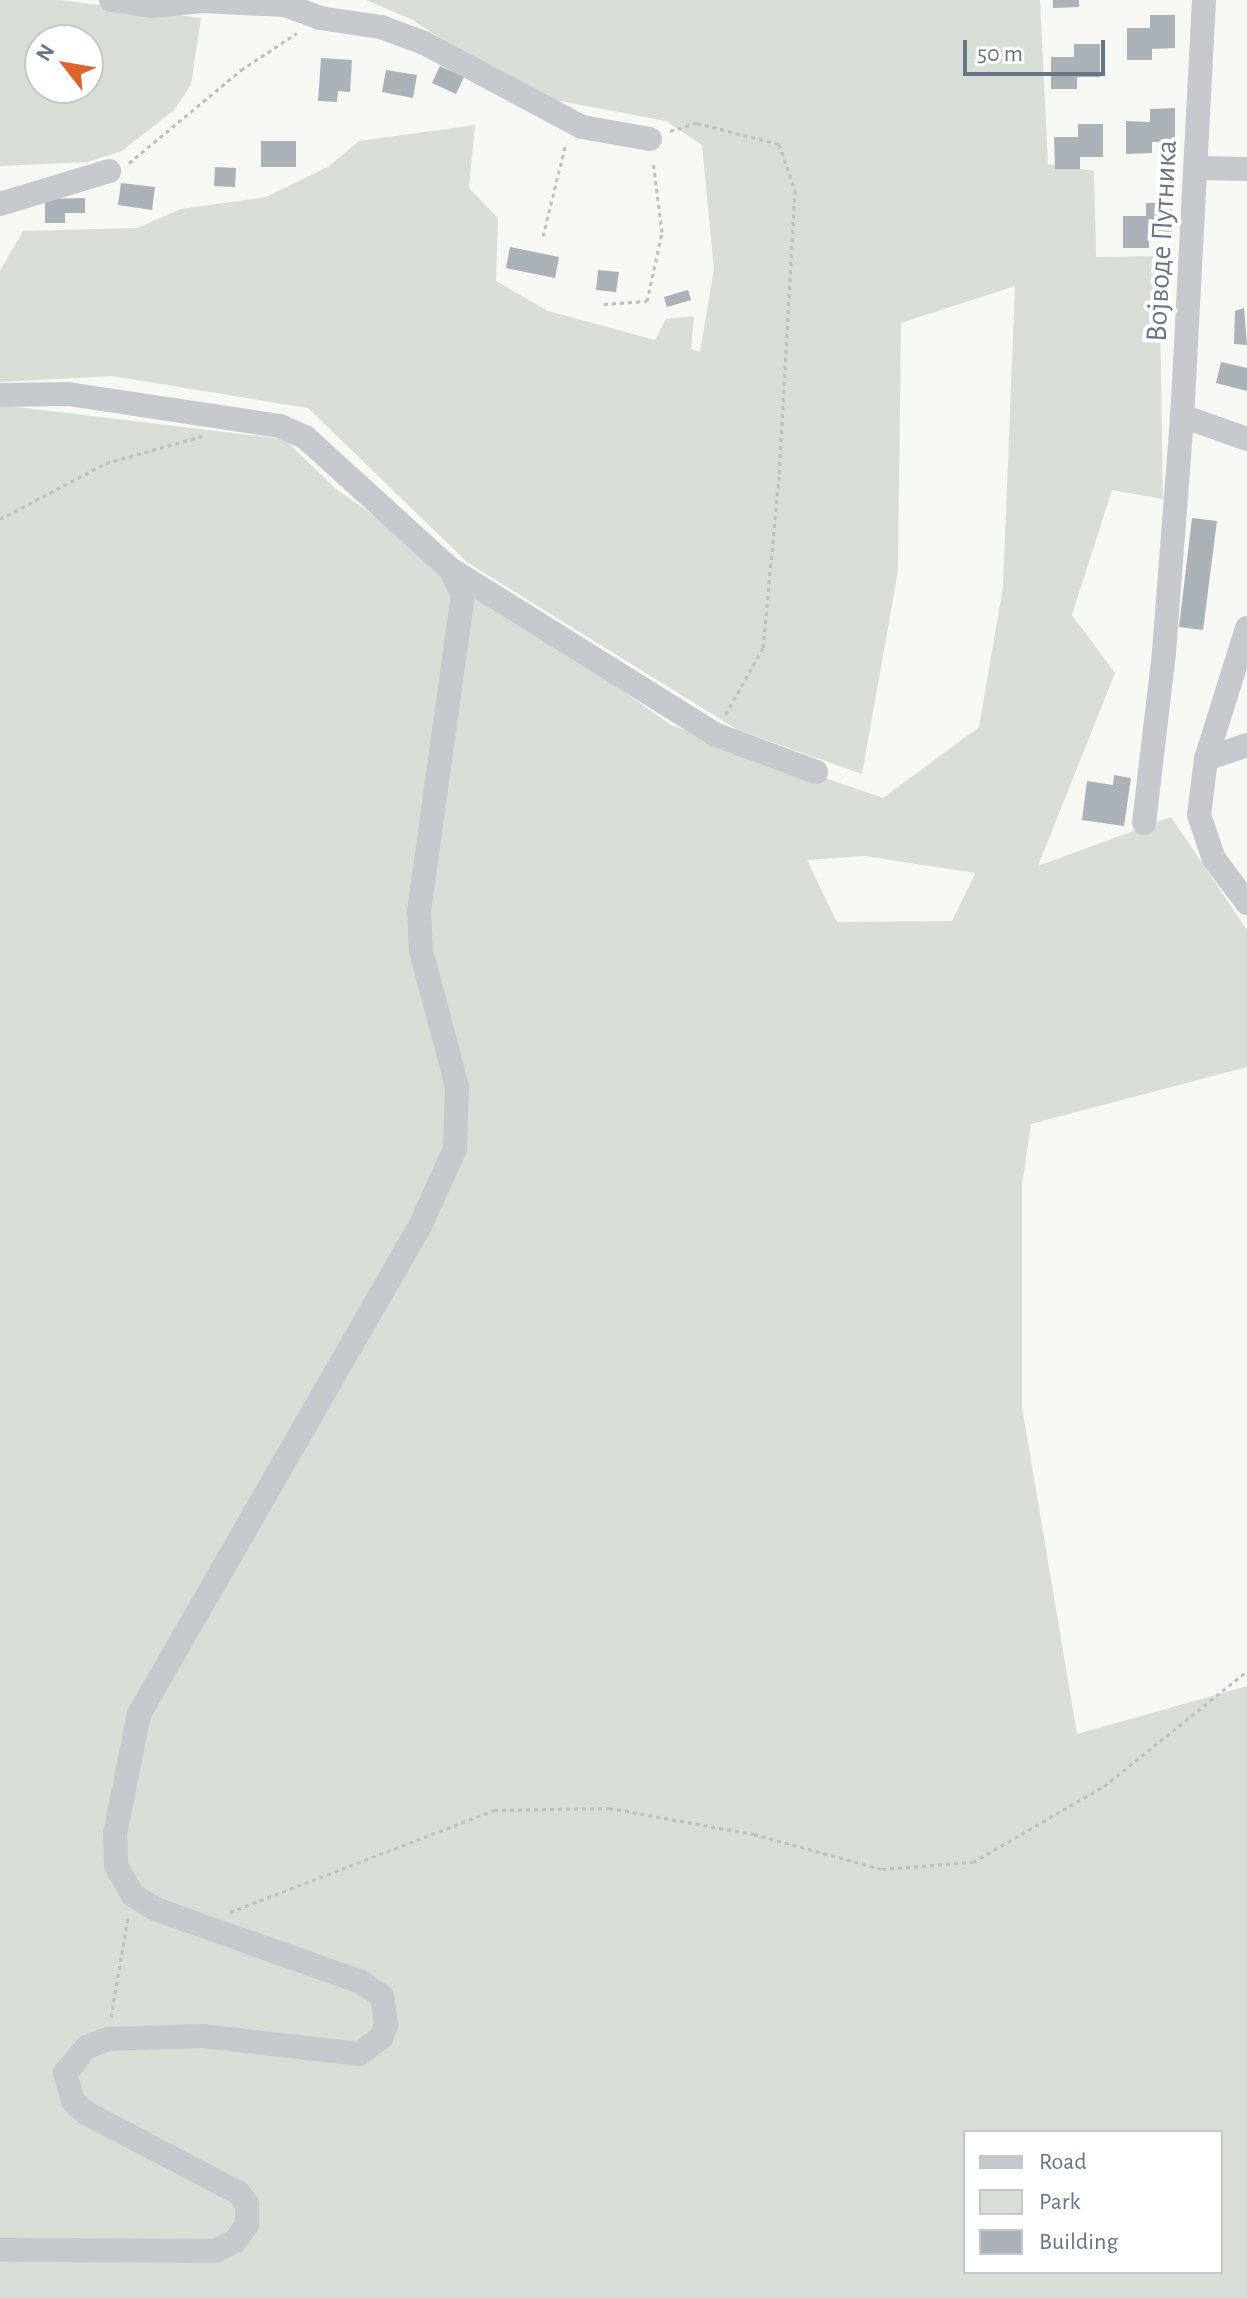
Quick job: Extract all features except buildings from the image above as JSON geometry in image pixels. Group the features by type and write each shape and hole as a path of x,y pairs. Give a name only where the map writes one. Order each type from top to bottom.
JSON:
{"street":[{"path":"111,0 152,6 202,1 285,5 320,18 381,27 424,43 572,122 650,139"},
{"name":"Војводе Путника","path":"1144,823 1164,652 1182,416 1199,168 1204,0"},
{"path":"1199,168 1247,169"},
{"path":"0,204 109,171"},
{"path":"0,395 68,394 280,426 305,437 450,569 714,734 816,772"},
{"path":"1182,416 1247,439"},
{"path":"0,2250 215,2251 235,2241 247,2225 247,2204 239,2193 111,2127 73,2101 65,2073 72,2059 108,2039 204,2036 359,2054 381,2038 388,2010 374,1988 199,1924 133,1895 116,1866 115,1834 139,1714 420,1226 455,1149 457,1086 421,951 419,911 460,638 463,594 450,569"},
{"path":"1242,888 1214,859 1199,815 1206,759 1247,628"},
{"path":"1206,759 1247,745"}],"path":[{"path":"109,171 124,167 241,70 320,18"},
{"path":"543,236 572,122"},
{"path":"604,304 647,301 662,232 650,139 697,123 779,144 795,190 779,476 763,648 714,734"},
{"path":"0,519 106,463 154,453 210,433"},
{"path":"199,1924 494,1810 609,1808 754,1834 882,1869 973,1862 1104,1786 1247,1671"},
{"path":"108,2039 117,1964 133,1895"}],"green space":[{"path":"0,0 60,0 201,18 191,85 174,110 122,151 88,162 0,166"},
{"path":"366,0 1040,0 1048,164 1094,171 1096,257 1159,256 1163,499 1112,490 1072,615 1115,673 1038,866 1171,817 1247,930 1247,1067 1031,1124 1022,1185 1022,1407 1077,1734 1247,1686 1247,2298 0,2298 0,405 284,439 336,489 671,725 883,798 979,727 1003,587 1015,286 901,323 898,571 862,774 738,730 468,563 308,408 112,376 0,382 0,271 23,231 137,228 181,209 266,197 329,166 359,141 475,125 469,188 498,218 496,281 548,311 655,340 666,319 694,316 691,349 700,352 714,269 702,145 666,121 523,94 413,20","holes":["865,856 975,873 952,921 837,922 807,860"]}]}
